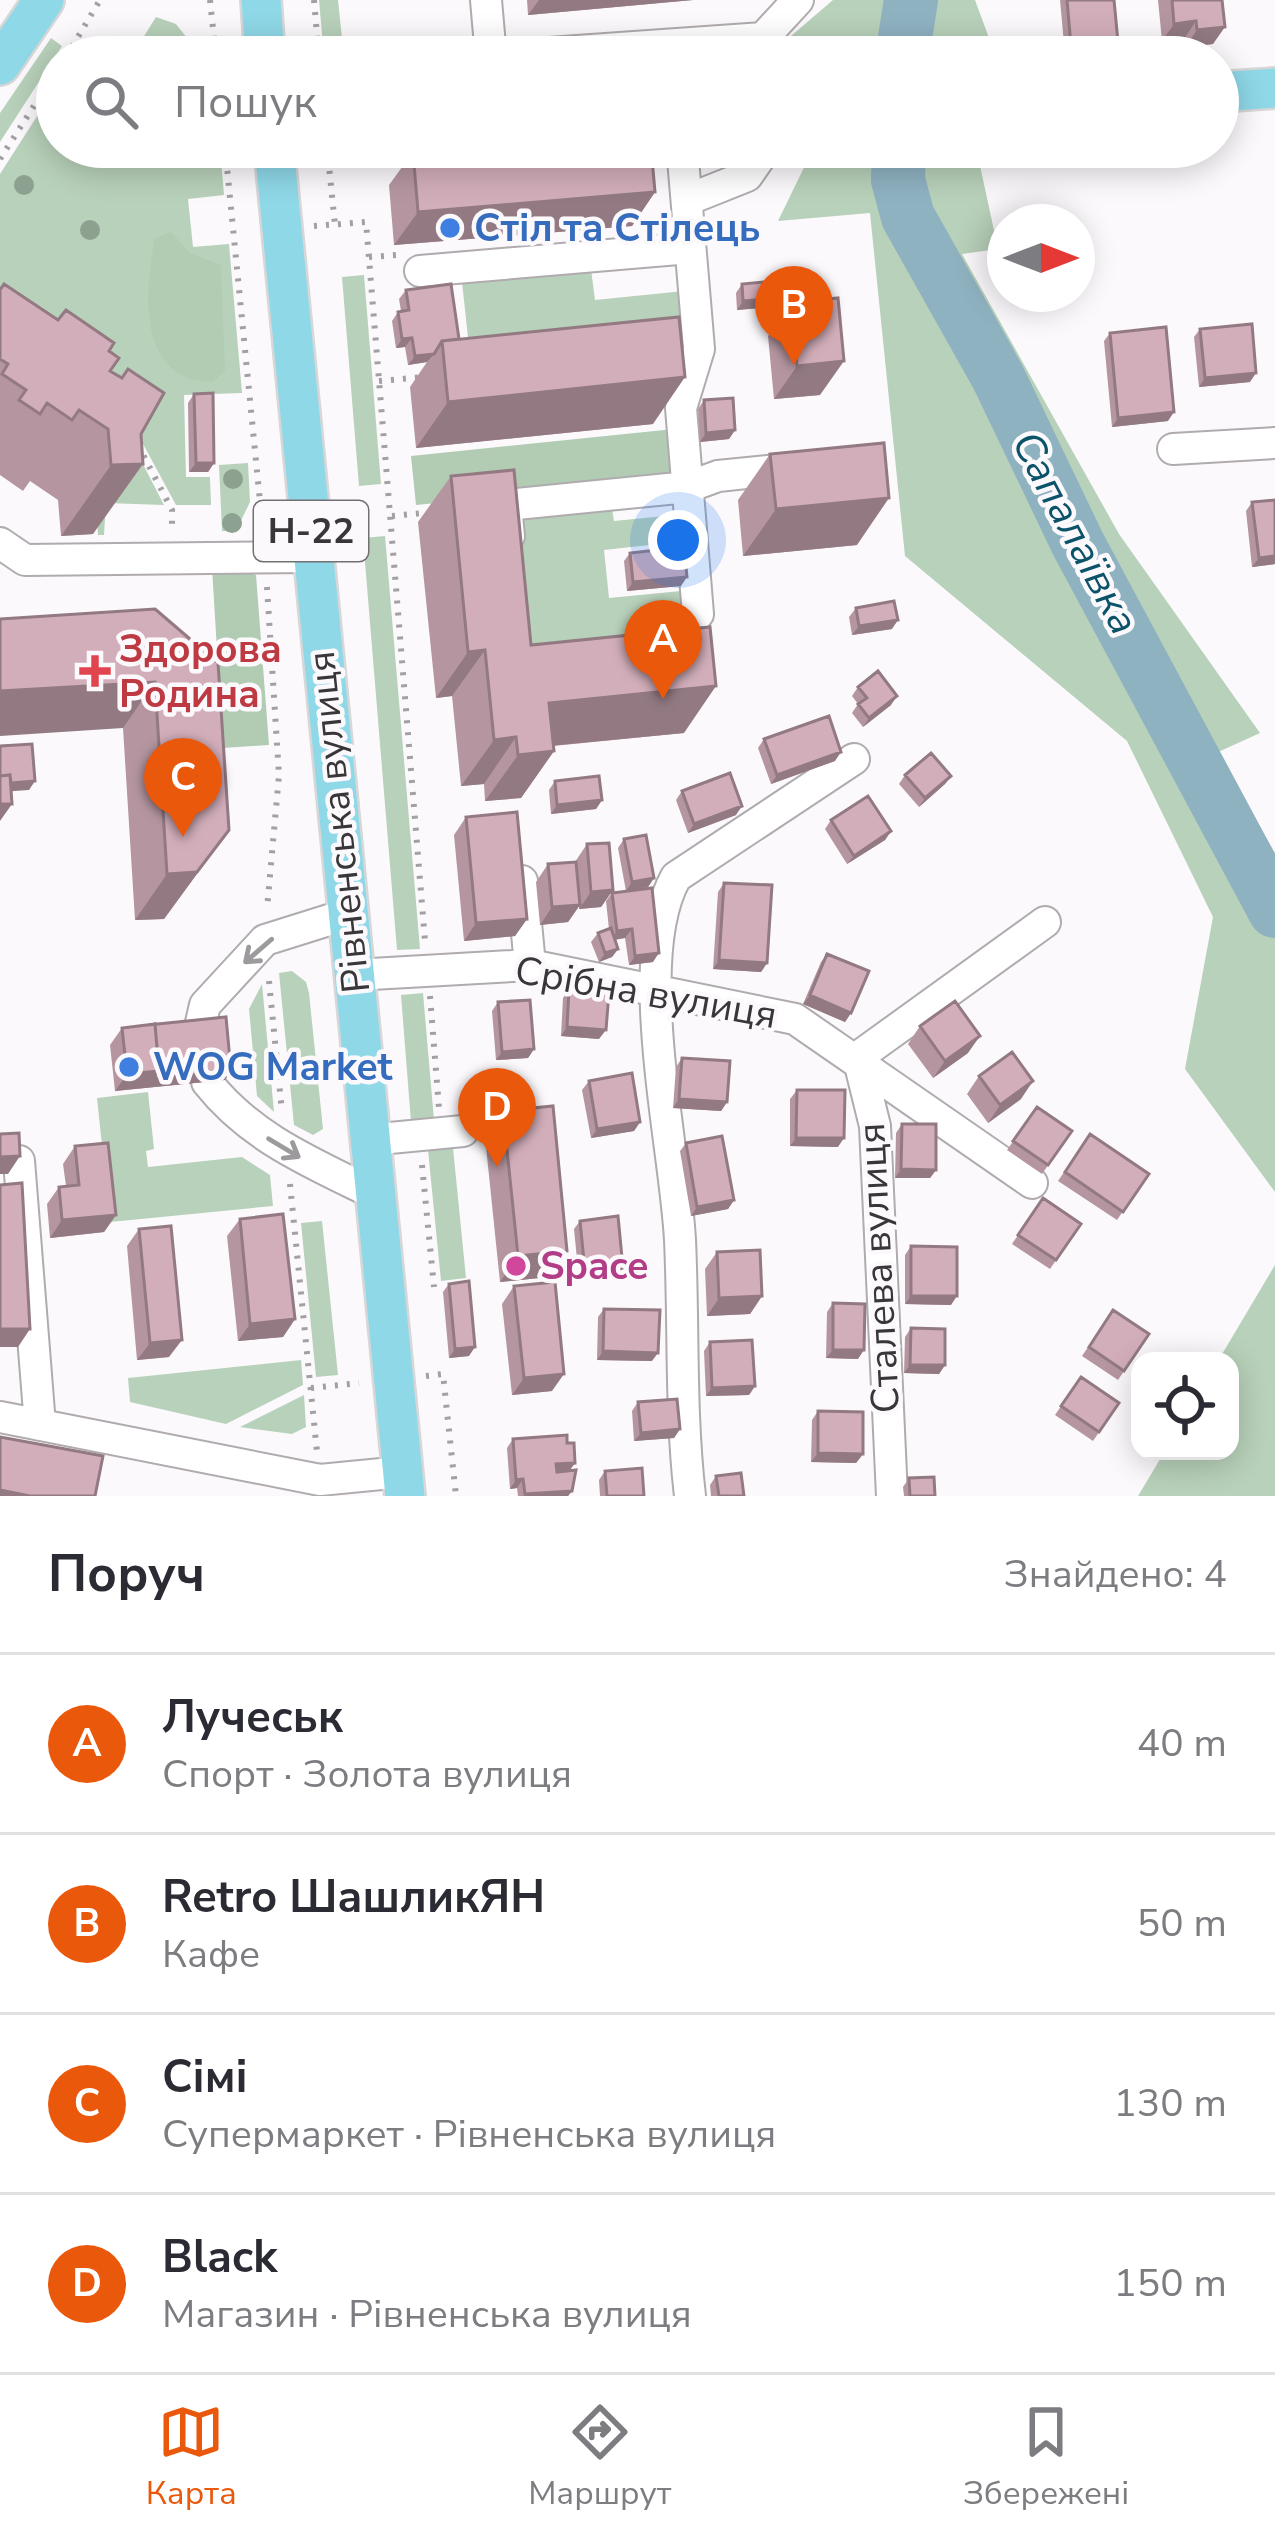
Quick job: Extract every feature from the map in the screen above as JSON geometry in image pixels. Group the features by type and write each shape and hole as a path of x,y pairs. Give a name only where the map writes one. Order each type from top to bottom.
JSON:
{"main road":[{"path":"0,65 44,0"},
{"path":"261,0 264,36"},
{"path":"1239,91 1275,88"},
{"name":"Рівненська вулиця","path":"276,168 404,1484"}],"street":[{"path":"486,0 489,36"},
{"path":"772,36 798,0"},
{"path":"631,647 675,642 698,614 681,408 690,248 684,168"},
{"path":"687,200 747,176 753,168"},
{"path":"420,271 690,248"},
{"path":"1173,449 1275,443"},
{"path":"454,510 688,487 718,476 837,464"},
{"path":"506,505 513,571"},
{"path":"0,543 25,560 313,557"},
{"path":"690,1496 680,1238 655,988 667,894 676,878 854,759"},
{"path":"518,845 530,965"},
{"path":"200,1028 205,1005 265,940 347,914"},
{"path":"858,1058 1046,922"},
{"name":"Срібна вулиця","path":"353,974 530,965 796,1019 1032,1183"},
{"name":"Сталева вулиця","path":"858,1058 875,1126 892,1496"},
{"path":"207,1082 233,1115 286,1150 375,1194"},
{"path":"370,1140 441,1133"},
{"path":"19,1161 40,1425"},
{"path":"0,1417 320,1480 404,1484"}],"path":[{"path":"78,36 100,0"},
{"path":"210,0 214,36"},
{"path":"314,0 317,36"},
{"path":"0,159 36,103"},
{"path":"227,168 265,558 279,775 265,940 320,1480"},
{"path":"329,168 334,225"},
{"path":"366,223 441,1133 434,1287"},
{"path":"380,381 427,376"},
{"path":"132,434 172,510"},
{"path":"390,517 454,510"},
{"path":"443,1374 456,1496"}],"green space":[{"path":"319,0 338,0 342,36 322,36"},
{"path":"833,0 975,0 988,36 791,36"},
{"path":"156,17 176,24 185,36 144,36"},
{"path":"36,60 36,86 0,142 0,113"},
{"path":"36,118 36,168 222,168 224,195 188,199 193,247 229,244 242,393 184,395 186,477 210,477 211,505 176,505 136,431 0,337 0,174"},
{"path":"804,168 981,168 988,204 987,251 962,254 987,299 987,312 995,312 1119,534 1260,733 1216,753 1275,853 1275,1192 1185,1069 1213,917 1127,741 905,556 870,213 778,221"},
{"path":"171,232 190,253 221,265 225,371 213,382 188,378 170,367 151,330 149,283 155,238"},
{"path":"591,269 595,300 684,291 688,334 470,356 462,282"},
{"path":"364,275 381,484 359,486 342,277"},
{"path":"73,398 129,437 164,505 106,503 104,535 98,535 96,506 76,427 66,420"},
{"path":"674,429 679,479 416,505 411,456"},
{"path":"248,463 250,502 236,531 222,531 219,465"},
{"path":"611,503 614,521 675,515 677,542 604,550 609,598 681,591 683,613 663,636 531,649 517,512"},
{"path":"385,536 420,949 397,950 363,538"},
{"path":"212,568 242,569 256,575 269,745 223,748"},
{"path":"292,971 306,982 309,993 323,1129 313,1135 294,1125 279,973"},
{"path":"262,984 274,1112 257,1096 249,1009"},
{"path":"423,993 434,1120 411,1122 401,995"},
{"path":"148,1092 154,1149 146,1151 148,1167 242,1157 270,1175 273,1206 110,1222 97,1098"},
{"path":"452,1138 466,1278 441,1281 427,1140"},
{"path":"322,1221 338,1375 316,1377 301,1223"},
{"path":"1275,1265 1275,1496 1138,1496 1160,1460 1239,1460 1239,1352 1223,1352"},
{"path":"301,1360 303,1385 226,1424 130,1402 128,1378"},
{"path":"304,1395 306,1427 292,1434 240,1427"}],"building":[{"path":"1067,0 1114,0 1117,36 1070,36"},
{"path":"1172,0 1222,0 1225,27 1197,30 1196,21 1174,24"},
{"path":"414,168 653,168 655,192 418,212"},
{"path":"764,282 766,299 743,301 742,284"},
{"path":"4,284 58,320 66,310 114,343 109,351 119,358 110,371 122,378 128,369 164,393 141,434 143,464 111,465 108,429 79,410 72,420 47,403 40,414 19,400 26,390 2,374 8,364 0,359 0,290"},
{"path":"451,284 459,339 442,341 434,354 415,356 412,338 402,339 398,312 409,310 406,290"},
{"path":"838,298 844,361 797,366 791,303"},
{"path":"679,317 685,377 448,402 442,341"},
{"path":"1252,324 1256,373 1205,378 1200,329"},
{"path":"1166,327 1174,412 1118,418 1110,333"},
{"path":"213,393 214,463 196,463 194,394"},
{"path":"733,398 735,430 706,433 704,400"},
{"path":"884,443 889,498 776,509 770,454"},
{"path":"514,470 531,645 710,627 716,686 549,703 554,751 518,755 516,737 494,740 485,650 468,652 451,476"},
{"path":"1275,500 1275,556 1259,558 1252,502"},
{"path":"684,547 687,577 633,582 630,553"},
{"path":"894,601 898,620 859,626 856,608"},
{"path":"155,609 218,663 229,830 197,872 167,874 155,682 0,691 0,619"},
{"path":"878,671 897,696 869,718 858,704 867,698 858,687"},
{"path":"829,716 841,752 777,775 764,739"},
{"path":"32,744 35,781 11,783 10,775 0,776 0,746"},
{"path":"931,753 951,776 925,798 905,775"},
{"path":"730,773 742,806 694,824 682,791"},
{"path":"10,775 12,804 0,804 0,776"},
{"path":"599,776 602,800 557,805 555,781"},
{"path":"868,796 891,831 854,856 831,820"},
{"path":"517,812 527,919 476,923 466,817"},
{"path":"646,835 654,878 632,882 624,839"},
{"path":"609,843 613,890 591,892 587,844"},
{"path":"576,862 580,905 552,907 548,864"},
{"path":"724,883 772,885 767,963 719,960"},
{"path":"652,888 659,953 635,956 632,929 617,931 612,893"},
{"path":"611,928 618,949 605,953 598,933"},
{"path":"827,954 869,971 851,1013 810,995"},
{"path":"569,989 609,992 606,1030 567,1027"},
{"path":"530,1000 534,1049 502,1052 498,1002"},
{"path":"955,1001 980,1036 945,1061 920,1026"},
{"path":"226,1017 231,1071 153,1079 159,1071 155,1024"},
{"path":"155,1024 159,1071 127,1074 122,1028"},
{"path":"1012,1052 1033,1081 1000,1105 979,1076"},
{"path":"682,1058 730,1061 727,1102 679,1099"},
{"path":"632,1073 640,1122 597,1129 589,1081"},
{"path":"797,1090 845,1090 844,1138 796,1138"},
{"path":"553,1106 567,1251 518,1256 503,1111"},
{"path":"1037,1107 1072,1131 1048,1165 1013,1141"},
{"path":"902,1124 936,1124 936,1170 901,1169"},
{"path":"19,1133 20,1156 0,1157 0,1134"},
{"path":"1090,1134 1149,1174 1123,1212 1065,1172"},
{"path":"722,1136 734,1200 697,1207 686,1143"},
{"path":"108,1143 116,1215 62,1220 59,1187 79,1185 75,1146"},
{"path":"22,1183 30,1329 0,1329 0,1185"},
{"path":"1043,1198 1081,1224 1056,1260 1018,1235"},
{"path":"283,1214 295,1319 250,1324 240,1219"},
{"path":"618,1216 623,1268 585,1271 580,1221"},
{"path":"171,1226 182,1340 150,1343 139,1229"},
{"path":"911,1246 957,1247 957,1296 911,1296"},
{"path":"760,1250 762,1296 719,1298 717,1252"},
{"path":"469,1281 475,1347 455,1349 449,1284"},
{"path":"555,1282 564,1374 524,1378 514,1286"},
{"path":"833,1303 865,1304 864,1350 833,1350"},
{"path":"604,1309 660,1310 658,1353 603,1351"},
{"path":"1113,1310 1149,1334 1137,1352 1131,1352 1124,1371 1089,1347"},
{"path":"911,1328 945,1329 945,1365 910,1365"},
{"path":"752,1340 755,1386 712,1388 710,1342"},
{"path":"1081,1377 1119,1403 1099,1432 1061,1406"},
{"path":"677,1399 680,1429 641,1433 638,1402"},
{"path":"818,1411 863,1412 863,1454 818,1453"},
{"path":"567,1435 567,1443 574,1443 575,1463 556,1464 557,1472 576,1470 572,1491 525,1494 523,1479 516,1480 513,1439"},
{"path":"0,1437 103,1456 95,1496 30,1496 0,1490"},
{"path":"642,1468 644,1496 607,1496 605,1471"},
{"path":"741,1473 744,1496 719,1496 716,1476"},
{"path":"934,1477 935,1496 910,1496 909,1478"}],"waterway":[{"name":"Сапалаївка","path":"905,36 911,0"},
{"name":"Сапалаївка","path":"898,168 908,217 998,377 1078,544 1275,911"}],"place":[{"name":"Стіл та Стілець","path":"450,228"},
{"name":"Retro ШашликЯН","path":"794,365"},
{"name":"Здорова Родина","path":"95,671"},
{"name":"Лучеськ","path":"663,699"},
{"name":"Сімі","path":"183,837"},
{"name":"WOG Market","path":"129,1067"},
{"name":"Black","path":"497,1167"},
{"name":"Space","path":"516,1266"}]}
